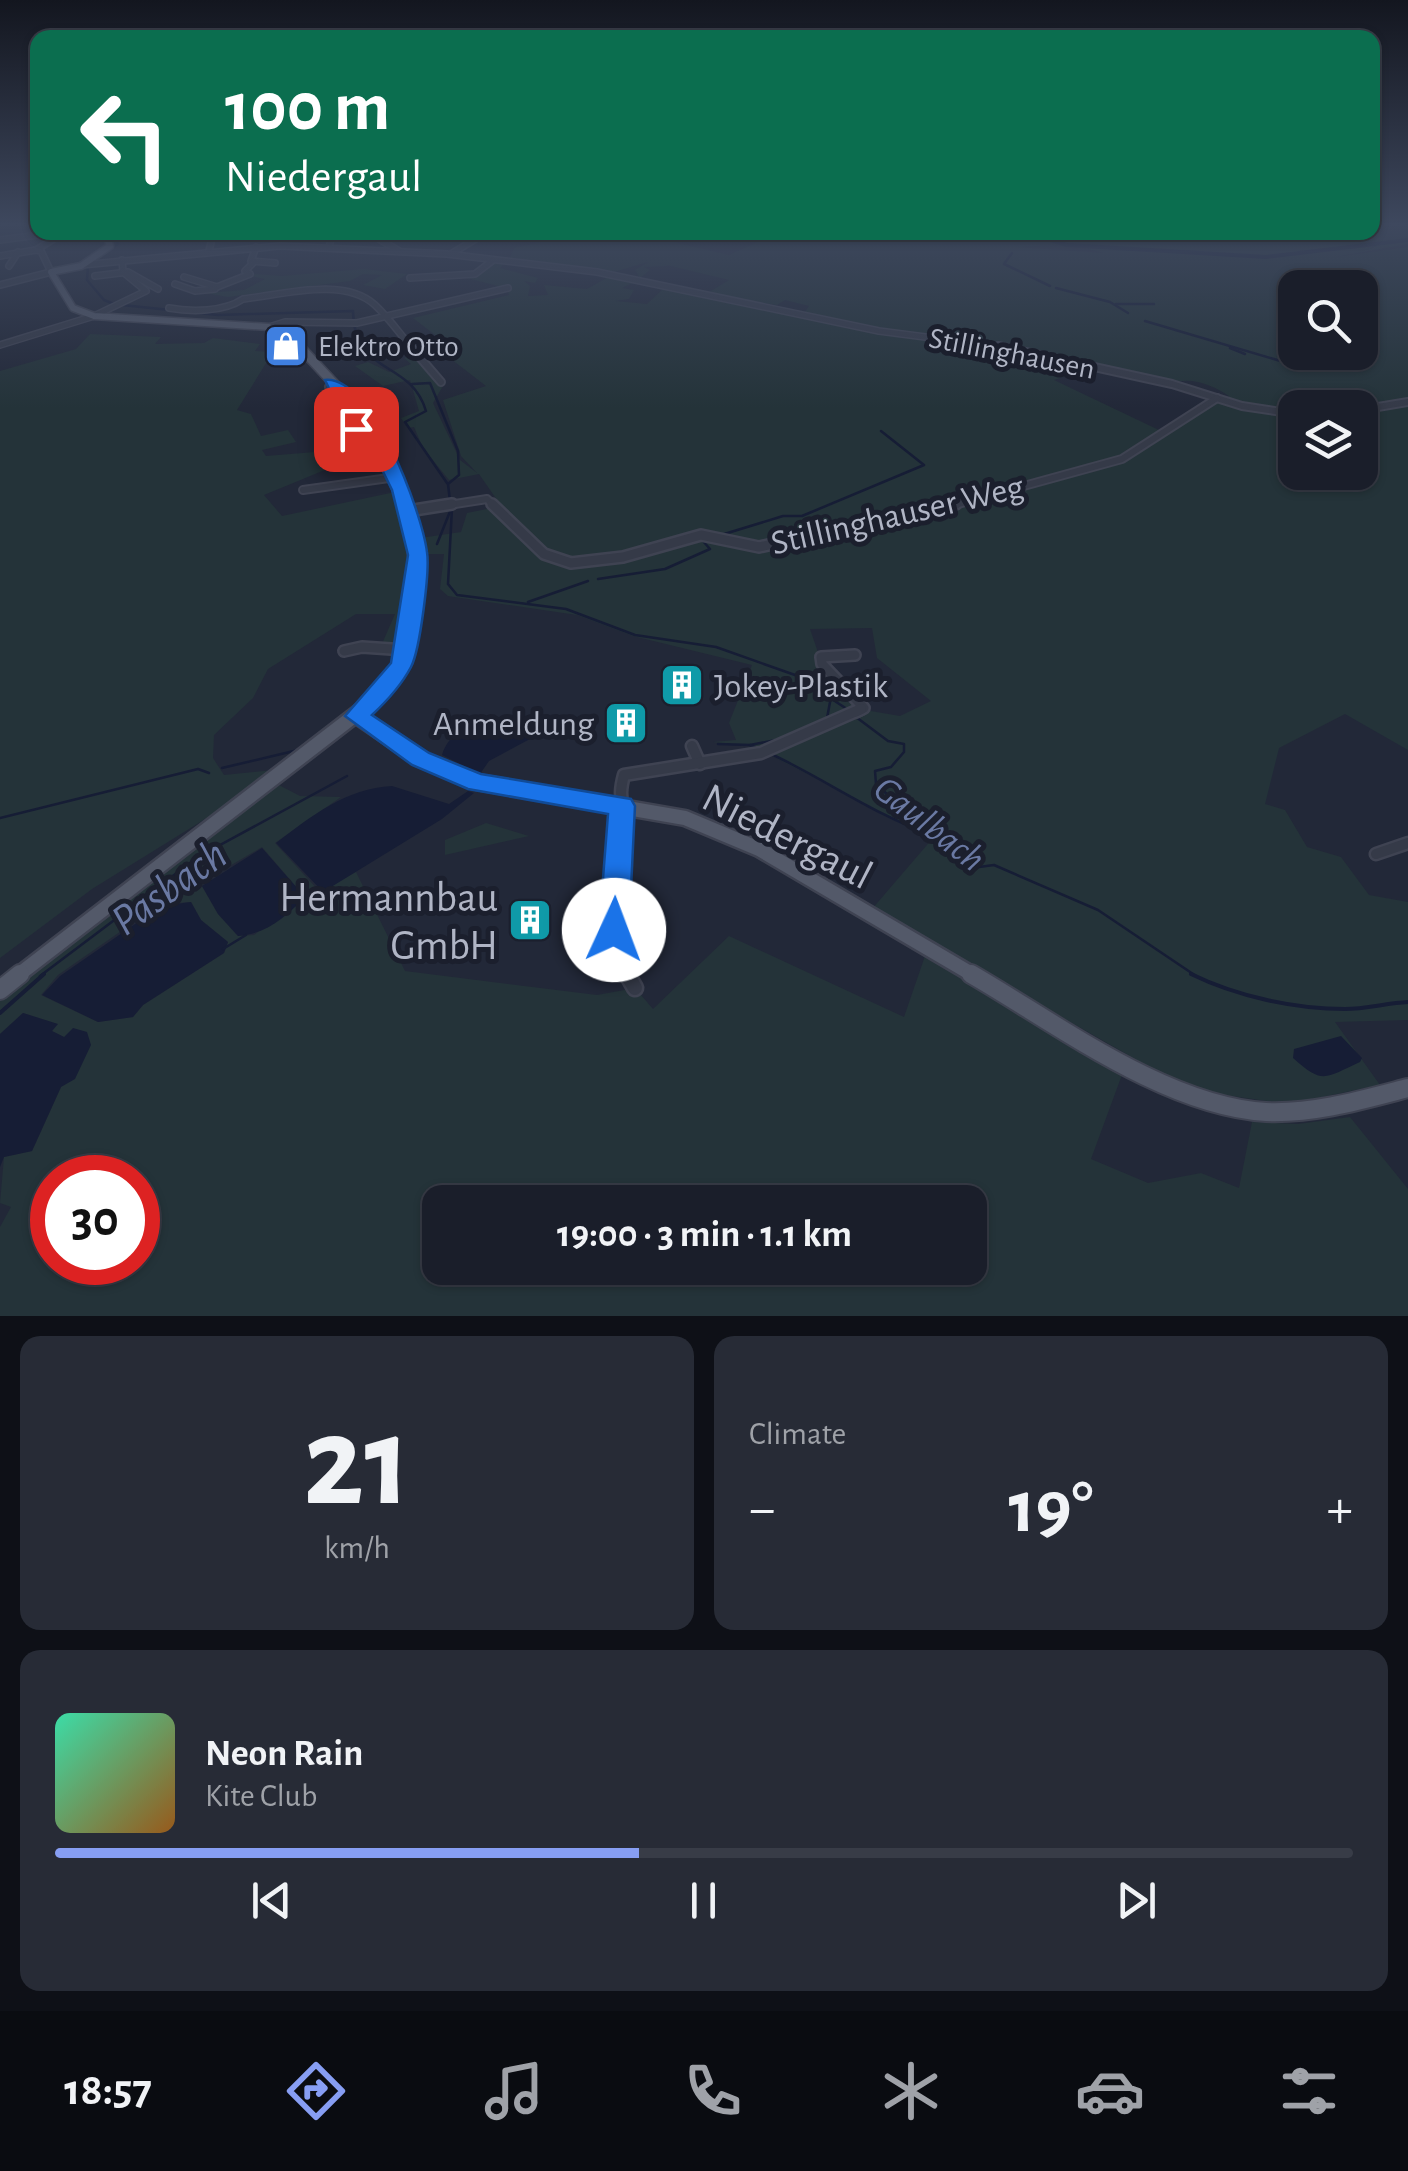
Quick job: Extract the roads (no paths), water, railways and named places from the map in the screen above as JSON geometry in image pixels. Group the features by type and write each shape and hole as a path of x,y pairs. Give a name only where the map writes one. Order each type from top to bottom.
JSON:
{"main road":[{"path":"0,990 109,901 357,716 392,681 406,650 418,555 396,478 364,416 293,340 270,326 94,316 73,308 59,285"},
{"name":"Niedergaul","path":"357,716 420,759 477,782 684,818 759,849 1165,1083 1245,1109 1291,1112 1342,1106 1408,1088"}],"street":[{"path":"0,345 94,316 146,290 139,285"},
{"path":"151,285 158,289"},
{"path":"178,285 195,291 221,285"},
{"path":"212,285 217,287"},
{"name":"Stillinghausen","path":"661,285 879,331 996,345 1278,411"},
{"path":"270,326 285,322 350,323 505,289"},
{"path":"169,308 185,312 234,305 242,299 339,290 366,298 441,382"},
{"path":"171,321 185,312"},
{"path":"334,383 329,387 362,447"},
{"name":"Stillinghauser Weg","path":"408,511 490,500 515,530 544,554 571,563 612,559 701,536 759,547 935,510 1122,459 1143,450 1182,418 1217,398"},
{"path":"1378,407 1408,402"},
{"path":"304,490 396,478"},
{"path":"344,652 362,647 406,650"},
{"path":"635,988 619,964 614,930 622,806 618,798 624,775 766,751 846,717 861,709 822,664 821,657 855,654"},
{"name":"Niedergaul","path":"692,746 700,764"},
{"path":"1376,854 1408,842"}],"water":[{"path":"486,718 501,718 543,732 489,761 480,774 442,755 459,731"},
{"path":"392,786 449,804 468,791 474,793 442,819 323,892 276,843 345,798"},
{"path":"262,848 305,897 275,923 238,936 218,914 202,886"},
{"path":"191,902 201,920 228,942 224,953 143,1005 133,1017 98,1022 42,995 60,976 161,906"},
{"path":"23,1013 58,1024 52,1031 64,1037 73,1028 87,1032 91,1045 75,1079 61,1087 32,1151 4,1157 0,1167 0,1034"},
{"path":"1341,1036 1362,1058 1360,1062 1325,1076 1311,1072 1293,1058 1294,1049"}],"waterway":[{"name":"Gaulbach","path":"92,285 104,300 114,304"},
{"path":"1056,288 1110,302 1128,313"},
{"path":"1116,304 1154,304"},
{"name":"Gaulbach","path":"122,305 218,315 353,311 363,347 418,394 426,411 405,422 447,483"},
{"path":"1145,321 1278,360"},
{"path":"1230,348 1245,354"},
{"path":"412,384 430,383 458,451 459,475 448,484 450,501"},
{"path":"721,535 783,516 802,516 924,465 881,431"},
{"name":"Gaulbach","path":"452,508 448,584 457,595 566,609 635,635 716,647 795,675 831,698"},
{"name":"Pasbach","path":"437,544 451,509"},
{"path":"598,579 665,569 710,549 702,540"},
{"path":"528,602 588,581"},
{"path":"827,718 831,698"},
{"name":"Gaulbach","path":"831,698 850,711"},
{"name":"Gaulbach","path":"856,717 888,741 904,744 904,752 891,767 875,771 876,784 903,809 943,823 945,833 934,836 955,843 979,867 994,865 1098,910 1196,976"},
{"path":"750,745 781,739"},
{"path":"718,744 750,745"},
{"path":"750,745 759,749"},
{"path":"222,768 298,750"},
{"path":"771,754 891,818 932,835"},
{"path":"0,818 198,769 209,773"},
{"name":"Pasbach","path":"40,976 198,857 347,776"},
{"path":"297,906 319,891"},
{"path":"223,949 246,935"},
{"name":"Pasbach","path":"0,1013 44,974"},
{"name":"Gaulbach","path":"1191,974 1246,995 1306,1007 1353,1009 1408,1002"}],"place":[{"name":"Elektro Otto","path":"286,346"},
{"name":"Jokey-Plastik","path":"682,685"},
{"name":"Anmeldung","path":"626,723"},
{"name":"Hermannbau GmbH","path":"530,920"}]}
